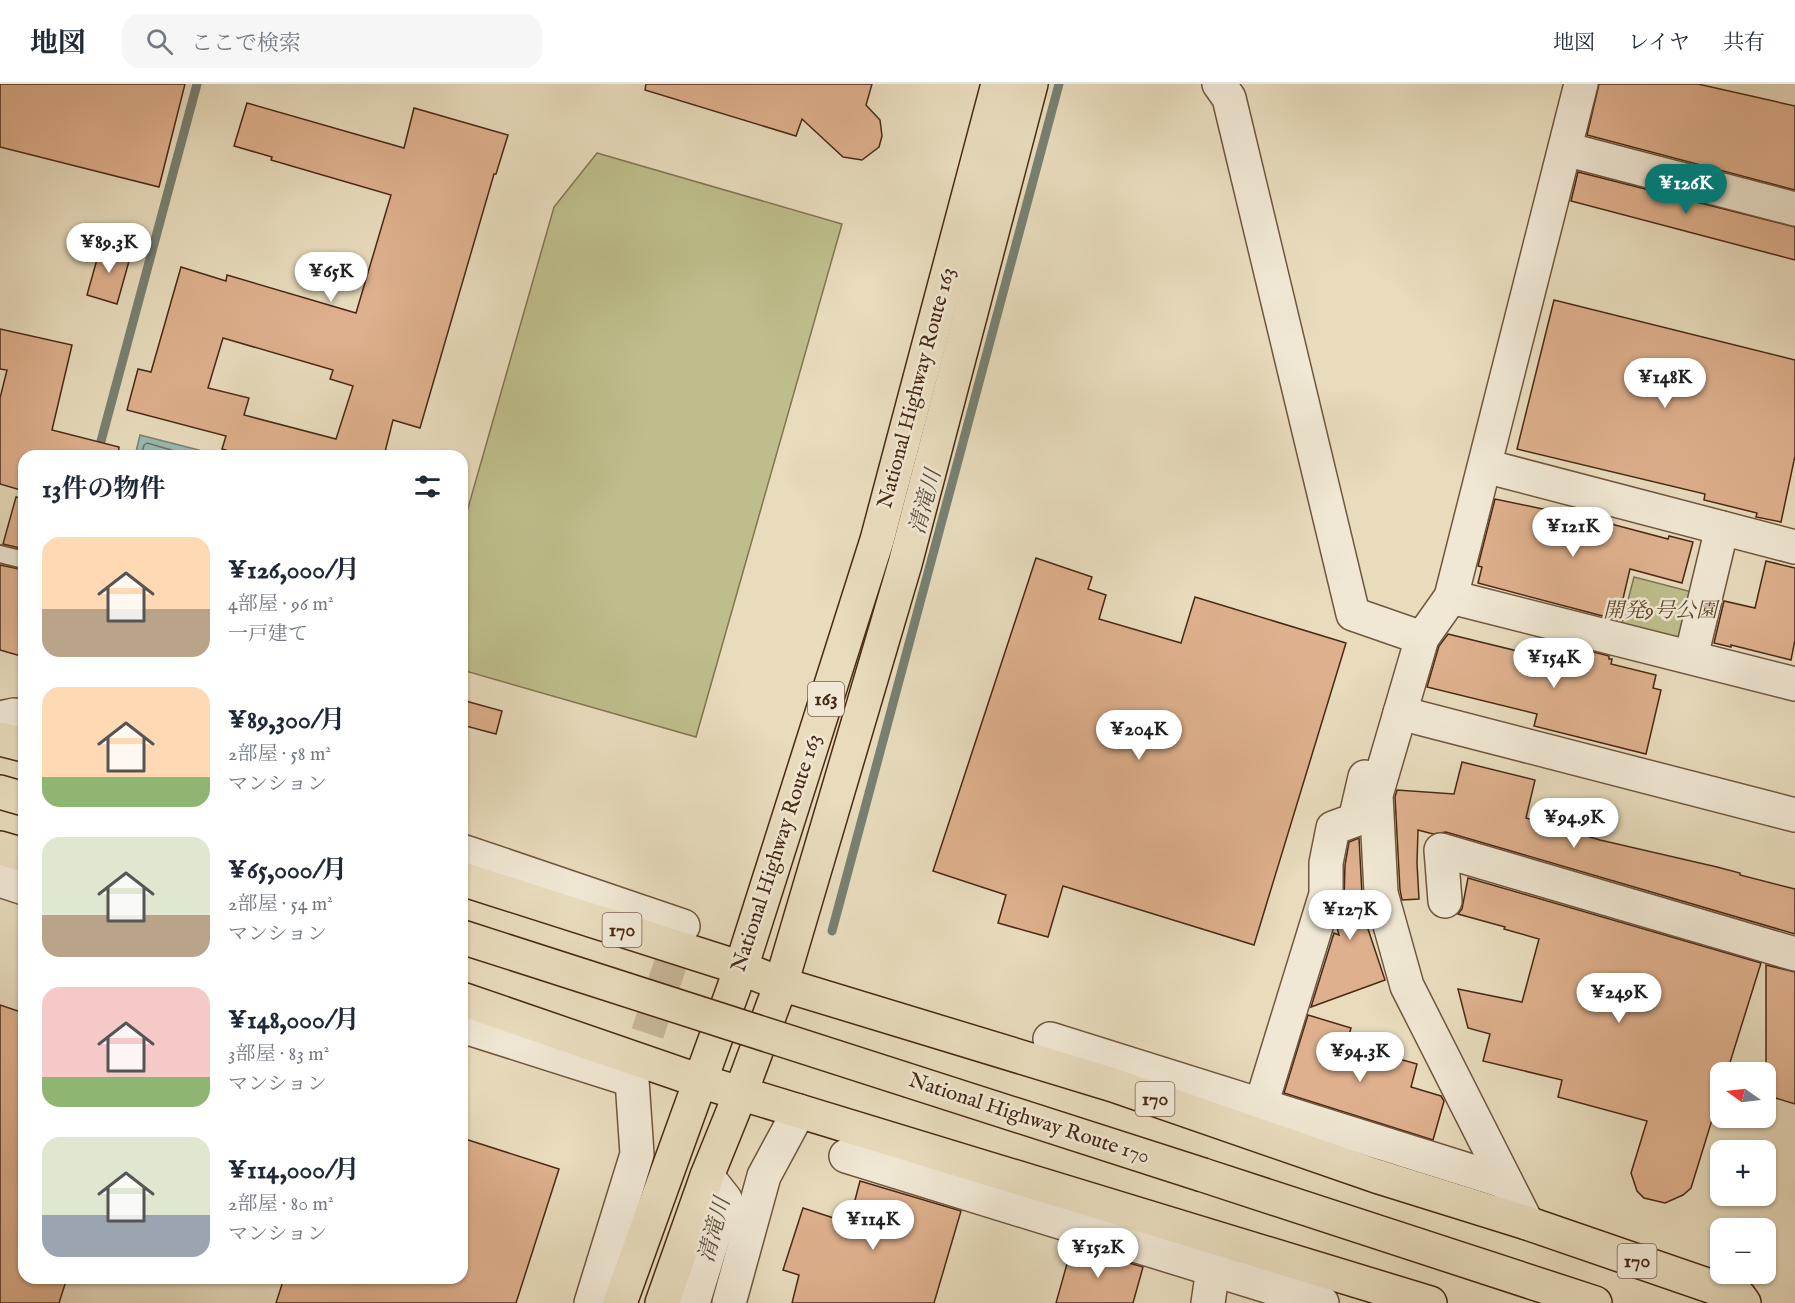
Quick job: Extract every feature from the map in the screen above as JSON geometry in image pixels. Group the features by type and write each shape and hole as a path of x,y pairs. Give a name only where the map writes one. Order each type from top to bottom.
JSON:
{"highway":[{"name":"National Highway Route 163","path":"620,1303 741,968 877,540 999,84"},
{"name":"National Highway Route 163","path":"662,1303 707,1176 781,984 905,564 1031,84"},
{"path":"0,739 18,744"},
{"path":"0,792 18,797"},
{"path":"0,848 18,853"},
{"name":"170","path":"468,881 741,968 781,984 1113,1085 1376,1176 1527,1223 1739,1296 1744,1303"},
{"name":"National Highway Route 170","path":"468,940 1595,1303"},
{"path":"468,1001 700,1081 1430,1303"}],"street":[{"path":"1219,84 1229,98 1353,614 1422,638"},
{"path":"1527,1223 1407,986 1381,893 1376,795 1422,638 1451,597 1581,84"},
{"path":"1565,149 1795,209"},
{"path":"1485,466 1795,547"},
{"path":"1690,657 1722,528"},
{"path":"1451,597 1795,684"},
{"path":"1401,713 1795,815"},
{"path":"0,718 18,716"},
{"path":"1261,1105 1326,894 1326,863 1333,828 1355,820 1366,771 1389,752"},
{"path":"1445,901 1441,850 1795,954"},
{"path":"468,852 683,926"},
{"path":"0,880 18,886"},
{"path":"468,1028 632,1080 637,1154 591,1303"},
{"path":"1050,1039 1506,1182"},
{"path":"729,1303 764,1176 799,1111"},
{"path":"846,1156 1323,1303"},
{"path":"693,1303 725,1199 707,1176"},
{"path":"1208,1303 1213,1269"}],"lane":[{"path":"0,554 18,558"}],"green space":[{"path":"597,153 842,224 696,737 468,672 468,508 554,207"},
{"name":"開発9号公園","path":"1634,577 1696,593 1686,633 1673,641 1621,627"}],"water":[{"path":"140,435 199,450 136,450"}],"building":[{"path":"0,84 185,84 159,187 0,147"},
{"path":"646,84 872,84 866,105 880,120 882,136 879,147 862,160 843,157 802,119 796,136 645,90"},
{"path":"1599,84 1698,84 1795,106 1795,190 1587,135"},
{"path":"247,103 404,148 414,108 508,135 496,174 494,174 420,428 393,420 386,450 225,450 222,449 226,436 127,410 138,369 151,372 181,267 226,281 227,275 356,313 391,195 271,160 272,157 234,146","holes":["223,338 333,370 330,379 353,386 336,439 244,415 249,398 208,388"]},
{"path":"1578,172 1795,227 1795,260 1571,201"},
{"path":"101,245 131,254 117,304 87,295"},
{"path":"1554,300 1795,360 1795,456 1781,522 1756,517 1757,513 1704,500 1705,494 1517,449"},
{"path":"0,329 72,345 52,430 119,447 119,450 18,450 18,489 0,484 0,398 7,370 0,369"},
{"path":"16,497 18,497 18,548 3,544"},
{"path":"1495,499 1600,521 1668,539 1669,536 1693,542 1682,583 1630,569 1618,620 1478,583 1482,567 1478,566"},
{"path":"1036,558 1092,577 1088,589 1106,595 1099,619 1181,643 1195,597 1346,643 1254,945 1063,886 1048,937 998,923 1006,895 933,871"},
{"path":"1766,561 1795,568 1795,640 1791,660 1714,643 1724,601 1755,608"},
{"path":"0,565 18,569 18,655 0,650"},
{"path":"1448,634 1550,659 1554,642 1609,656 1609,659 1612,659 1611,664 1656,675 1653,688 1661,690 1646,754 1534,726 1537,714 1427,687 1439,646"},
{"path":"468,702 502,711 496,734 468,727"},
{"path":"1462,762 1535,780 1526,818 1600,840 1717,867 1795,889 1795,934 1446,832 1433,834 1418,830 1419,899 1402,900 1395,797 1397,790 1454,794"},
{"path":"1359,838 1362,894 1370,925 1367,926 1385,980 1311,1007 1334,933 1339,935 1336,924 1344,899 1345,865 1349,842"},
{"path":"1468,878 1761,963 1730,1062 1710,1062 1710,1126 1691,1188 1683,1195 1665,1203 1644,1198 1637,1191 1631,1173 1647,1121 1558,1097 1562,1080 1483,1061 1490,1034 1468,1028 1458,989 1522,1002 1539,939 1458,914 1462,909"},
{"path":"1766,965 1795,972 1795,1104 1776,1098 1776,1062 1766,1062"},
{"path":"0,1005 18,1011 18,1284 65,1284 59,1303 0,1303"},
{"path":"1308,1015 1351,1028 1339,1070 1385,1055 1417,1064 1411,1087 1441,1096 1444,1101 1433,1140 1284,1093"},
{"path":"468,1140 559,1169 516,1303 276,1303 282,1284 468,1284"},
{"path":"860,1181 961,1211 934,1303 792,1303 799,1275 783,1270 803,1208 849,1223"},
{"path":"1072,1246 1143,1267 1133,1303 1056,1303"}],"waterway":[{"path":"99,450 197,84"},
{"name":"清滝川","path":"832,931 1059,84"}],"tunnel":[{"path":"632,1080 683,926"}]}
